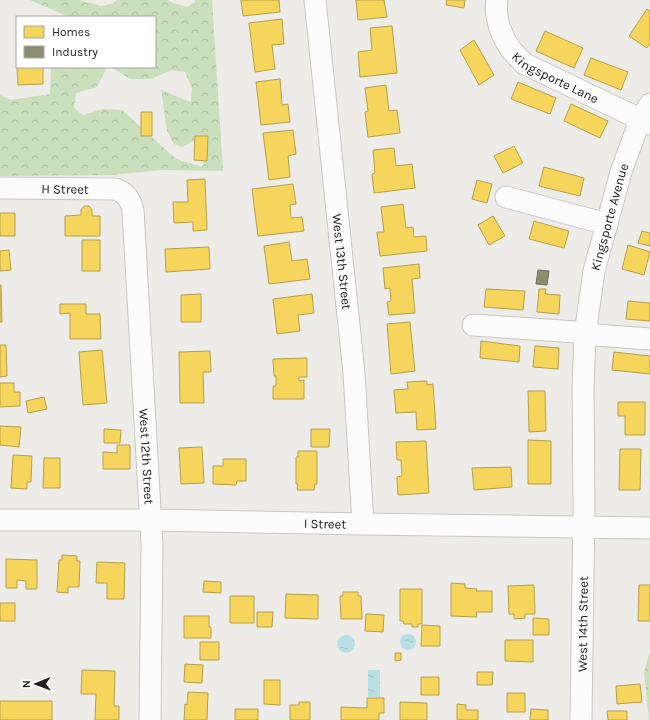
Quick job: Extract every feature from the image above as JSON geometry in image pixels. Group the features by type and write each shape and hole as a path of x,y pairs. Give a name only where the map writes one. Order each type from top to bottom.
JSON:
{"street":[{"name":"West 13th Street","path":"315,0 354,373 363,524"},
{"name":"Kingsporte Lane","path":"497,0 496,7 500,29 510,49 525,64 647,116"},
{"name":"Kingsporte Avenue","path":"583,527 583,389 585,334 594,271 621,172 647,116"},
{"name":"H Street","path":"0,188 116,189 127,195"},
{"name":"West 12th Street","path":"127,195 133,210 152,545 150,720"},
{"path":"506,196 607,224"},
{"path":"473,325 650,339"},
{"name":"I Street","path":"0,520 150,520 650,528"},
{"name":"West 14th Street","path":"581,720 583,527"}],"green space":[{"path":"30,0 79,0 101,6 112,4 117,0 168,0 187,7 195,2 195,0 212,0 223,171 162,170 112,175 0,176 0,95 11,100 50,94 51,68 106,68 97,87 76,93 74,108 83,115 103,109 122,110 176,159 202,167 207,152 197,139 182,147 174,144 167,131 161,89 191,102 192,88 185,72 172,70 151,79 130,79 113,68 156,68 156,16 67,16"},
{"path":"650,653 650,720 648,720 644,673"}],"water":[{"path":"405,634 411,634 416,639 414,648 411,650 405,650 400,645 400,639"},
{"path":"346,635 352,638 355,644 352,650 346,653 340,650 337,644 340,638"},
{"path":"368,670 380,670 380,697 368,697"}],"building: Homes":[{"path":"241,0 279,0 280,12 243,16"},
{"path":"356,0 384,0 387,17 358,20"},
{"path":"447,0 465,0 464,8 446,5"},
{"path":"647,9 650,11 650,43 647,48 629,36"},
{"path":"282,19 284,44 272,45 275,69 255,72 249,23"},
{"path":"392,26 397,73 360,77 358,52 372,50 370,28"},
{"path":"545,31 583,48 574,68 536,51"},
{"path":"474,40 494,75 479,85 460,50"},
{"path":"591,58 628,72 621,90 584,75"},
{"path":"17,68 43,68 43,84 18,85"},
{"path":"280,79 282,105 288,104 290,122 261,125 256,82"},
{"path":"518,82 556,98 550,114 511,99"},
{"path":"386,85 389,111 397,110 400,133 368,137 365,112 368,111 365,88"},
{"path":"571,104 608,121 600,138 564,121"},
{"path":"141,112 152,112 152,136 141,136"},
{"path":"293,130 296,154 288,156 290,177 269,180 263,133"},
{"path":"195,136 208,136 207,161 194,160"},
{"path":"514,146 523,163 503,173 494,156"},
{"path":"394,148 396,166 412,164 415,188 374,193 372,174 375,173 373,150"},
{"path":"544,167 584,178 580,196 539,186"},
{"path":"205,179 207,230 193,231 193,222 174,223 173,202 188,202 187,180"},
{"path":"477,180 492,184 487,203 472,199"},
{"path":"293,184 296,204 290,205 291,218 302,217 304,231 258,236 252,189"},
{"path":"403,204 406,228 413,227 414,237 426,236 427,251 380,256 377,232 384,232 381,207"},
{"path":"84,206 89,206 92,210 92,216 100,216 100,236 65,236 65,216 81,215 81,210"},
{"path":"0,213 15,213 15,236 0,236"},
{"path":"493,216 505,236 489,245 478,225"},
{"path":"534,221 569,231 564,248 529,239"},
{"path":"642,231 650,233 650,246 638,243"},
{"path":"82,240 100,240 100,271 82,271"},
{"path":"289,242 292,261 307,259 310,279 269,284 264,246"},
{"path":"628,245 650,252 644,275 622,269"},
{"path":"209,247 210,269 166,272 165,249"},
{"path":"9,250 11,270 0,271 0,251"},
{"path":"419,264 420,278 412,279 415,313 389,315 387,302 391,301 390,288 385,289 383,268"},
{"path":"1,285 2,322 0,322"},
{"path":"486,289 525,291 523,310 484,307"},
{"path":"539,289 546,289 545,294 560,295 559,314 537,312"},
{"path":"201,294 201,322 181,322 181,295"},
{"path":"312,294 314,313 298,315 300,331 277,334 273,299"},
{"path":"628,301 650,303 650,321 626,319"},
{"path":"60,304 86,304 86,314 100,314 101,339 70,339 70,313 60,314"},
{"path":"410,322 415,371 391,374 387,324"},
{"path":"481,341 520,346 519,362 480,358"},
{"path":"0,345 6,345 7,376 0,377"},
{"path":"535,346 559,348 558,369 533,367"},
{"path":"102,350 107,403 83,405 79,352"},
{"path":"210,351 211,372 203,372 204,403 180,403 179,352"},
{"path":"614,352 650,356 650,374 612,370"},
{"path":"307,358 307,377 299,377 299,381 304,380 304,399 273,399 273,386 276,386 276,376 274,376 273,359"},
{"path":"427,381 427,385 433,384 436,429 417,430 416,412 396,413 394,390 408,389 407,382"},
{"path":"0,383 14,383 14,392 20,392 20,406 0,407"},
{"path":"528,391 545,391 546,431 529,432"},
{"path":"44,397 47,409 28,413 26,401"},
{"path":"618,402 645,402 645,435 625,435 625,416 618,416"},
{"path":"0,426 21,427 19,447 0,445"},
{"path":"104,429 121,430 120,443 104,443"},
{"path":"311,429 330,429 329,447 311,447"},
{"path":"528,440 551,441 551,484 528,484"},
{"path":"426,441 429,493 398,495 397,477 402,476 401,460 397,460 396,442"},
{"path":"117,445 130,445 130,469 103,469 103,452 117,453"},
{"path":"202,447 204,483 181,484 179,448"},
{"path":"620,449 641,449 640,490 619,490"},
{"path":"298,451 317,451 317,484 315,484 314,490 297,490 296,457 298,457"},
{"path":"13,455 32,456 31,482 27,482 27,489 11,488"},
{"path":"44,458 60,458 60,488 43,488"},
{"path":"223,459 246,459 246,481 237,481 236,485 213,484 213,466 223,466"},
{"path":"511,467 512,487 474,490 472,468"},
{"path":"62,555 77,556 77,561 80,561 79,587 68,587 68,593 57,592 59,560 62,560"},
{"path":"6,559 37,560 37,589 26,589 26,581 17,580 17,588 6,588"},
{"path":"97,562 125,563 124,599 107,599 107,583 96,583"},
{"path":"204,581 221,582 221,593 203,592"},
{"path":"451,583 465,584 465,588 477,589 476,591 492,591 492,612 476,612 477,617 451,616"},
{"path":"534,585 535,614 525,614 525,618 514,619 514,614 509,614 508,586"},
{"path":"639,585 650,585 650,621 638,621"},
{"path":"400,589 422,589 422,624 418,624 418,627 412,627 412,624 404,624 403,621 400,621"},
{"path":"343,592 358,592 358,596 361,596 362,619 341,619 340,596 343,596"},
{"path":"286,594 318,595 318,619 285,618"},
{"path":"230,596 254,596 254,623 230,623"},
{"path":"0,603 15,603 15,621 0,621"},
{"path":"257,612 273,612 272,627 257,627"},
{"path":"366,614 384,615 383,632 365,631"},
{"path":"184,616 209,616 211,638 184,638"},
{"path":"533,618 549,619 549,635 533,635"},
{"path":"422,625 440,626 440,646 421,646"},
{"path":"505,640 533,640 533,662 505,661"},
{"path":"200,642 219,642 219,660 200,660"},
{"path":"395,653 401,653 401,660 395,661"},
{"path":"185,664 203,665 202,683 184,682"},
{"path":"82,670 115,671 114,706 119,706 119,720 95,720 96,694 81,694"},
{"path":"477,672 493,672 492,685 477,685"},
{"path":"421,677 439,677 439,695 421,695"},
{"path":"264,680 280,680 280,705 264,704"},
{"path":"640,684 642,702 617,704 616,686"},
{"path":"188,692 208,693 207,720 184,720 185,704 187,705"},
{"path":"507,693 525,693 525,712 507,712"},
{"path":"367,698 384,698 384,713 379,713 379,720 341,720 341,707 367,708"},
{"path":"0,701 52,701 52,720 0,720"},
{"path":"299,702 310,702 310,720 290,720 290,705 299,705"},
{"path":"400,702 427,703 427,720 400,720"},
{"path":"457,704 466,705 466,710 478,710 478,720 457,720"},
{"path":"235,709 258,709 258,720 235,720"},
{"path":"531,709 548,710 548,720 530,720"},
{"path":"607,711 627,711 627,720 608,720"}],"building: Industry":[{"path":"538,270 549,271 547,285 536,284"}]}
